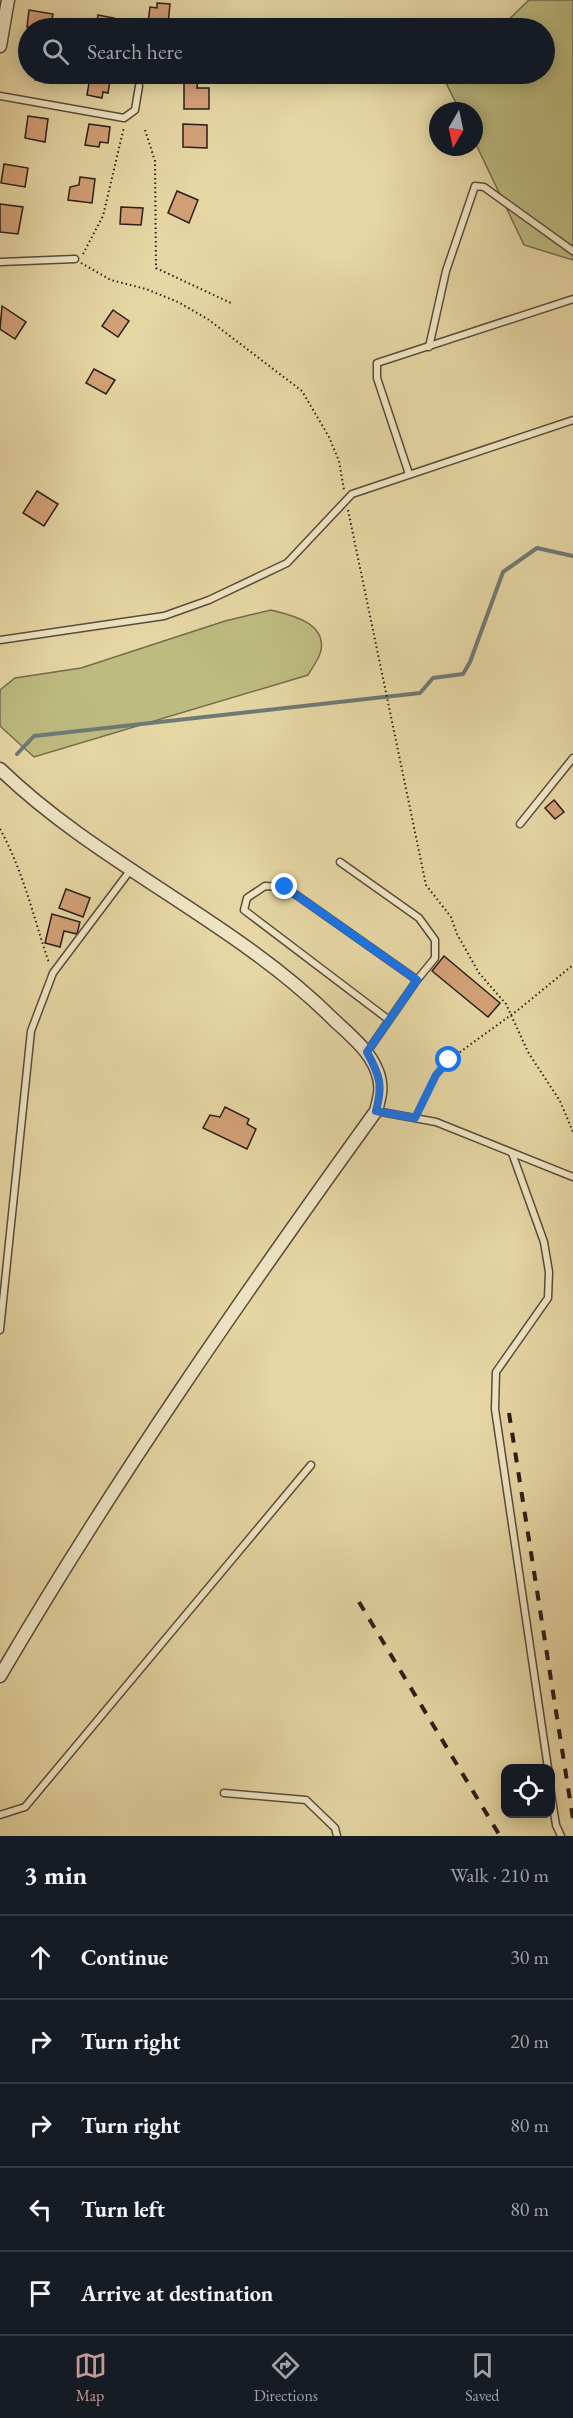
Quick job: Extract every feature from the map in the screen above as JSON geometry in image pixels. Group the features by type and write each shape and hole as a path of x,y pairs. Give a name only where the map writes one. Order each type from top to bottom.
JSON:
{"street":[{"path":"0,46 8,0"},
{"path":"0,769 64,822 201,914 309,995 367,1052 377,1071 382,1090 376,1111 262,1269 54,1584 0,1676"}],"lane":[{"path":"0,96 124,118 135,110 139,86"},
{"path":"429,347 446,271 474,186 484,187 573,251"},
{"path":"0,262 75,259"},
{"path":"409,474 377,378 377,363 573,299"},
{"path":"0,640 164,616 209,600 287,563 346,498 363,489 573,420"},
{"path":"520,824 573,758"},
{"path":"340,862 419,918 435,940 435,958 367,1052"},
{"path":"0,1330 31,1031 53,973 132,868"},
{"path":"389,1020 244,910 247,898 265,886 285,887 417,980"},
{"path":"376,1111 436,1122 573,1178"},
{"path":"512,1153 544,1242 549,1272 548,1298 496,1372 495,1409 547,1764"},
{"path":"0,1815 25,1807 311,1465"},
{"path":"224,1793 306,1800 335,1828 337,1836"},
{"path":"555,1818 561,1836"}],"path":[{"path":"75,259 84,254 103,216 123,136 124,118"},
{"path":"145,130 154,161 156,268 233,304"},
{"path":"75,259 111,280 146,289 178,302 209,320 302,391 318,416 335,453 346,498 426,885 451,917 457,934 479,972 512,1014 524,1045 560,1101 573,1132"},
{"path":"0,829 26,883 34,921 53,973"},
{"path":"415,1118 436,1075 449,1060 512,1014 573,964"}],"shaded area":[{"path":"529,0 573,0 573,260 524,245 482,156 483,102 456,102 446,84 555,84 555,18 510,18"},
{"path":"271,610 305,621 318,633 321,650 318,660 308,675 34,757 0,726 0,690 15,678 81,668 225,621"}],"building":[{"path":"157,3 170,4 169,18 149,18 150,7 157,8"},
{"path":"29,10 53,14 52,18 28,18"},
{"path":"98,15 114,18 98,18"},
{"path":"89,84 109,84 108,93 103,92 102,98 87,95"},
{"path":"184,84 197,84 197,88 209,88 209,109 184,109"},
{"path":"28,116 48,119 45,142 25,138"},
{"path":"89,124 110,127 108,143 100,142 99,147 85,145"},
{"path":"183,124 207,125 207,148 183,147"},
{"path":"4,164 28,168 25,187 1,183"},
{"path":"80,177 95,179 92,203 68,200 70,187 79,185"},
{"path":"177,191 198,200 189,223 168,213"},
{"path":"0,204 23,207 18,234 0,232"},
{"path":"121,207 143,208 141,225 120,224"},
{"path":"2,306 26,322 15,339 0,329"},
{"path":"113,310 129,321 118,337 102,326"},
{"path":"94,369 115,380 106,394 86,383"},
{"path":"37,491 58,504 44,526 23,513"},
{"path":"554,800 564,812 555,819 545,808"},
{"path":"66,889 90,898 83,917 59,908"},
{"path":"52,914 80,922 77,934 64,931 60,947 45,943"},
{"path":"444,956 500,1003 488,1017 432,971"},
{"path":"225,1107 249,1119 247,1124 256,1129 247,1149 203,1128 210,1115 220,1117"}],"waterway":[{"path":"17,754 34,736 420,693 433,678 463,674 470,662 503,572 537,548 573,556"}],"railway":[{"path":"509,1413 573,1819"},
{"path":"359,1602 500,1836"}],"route":[{"path":"285,887 417,980 367,1052 377,1071 382,1090 376,1111 415,1118 436,1075 449,1060"}]}
